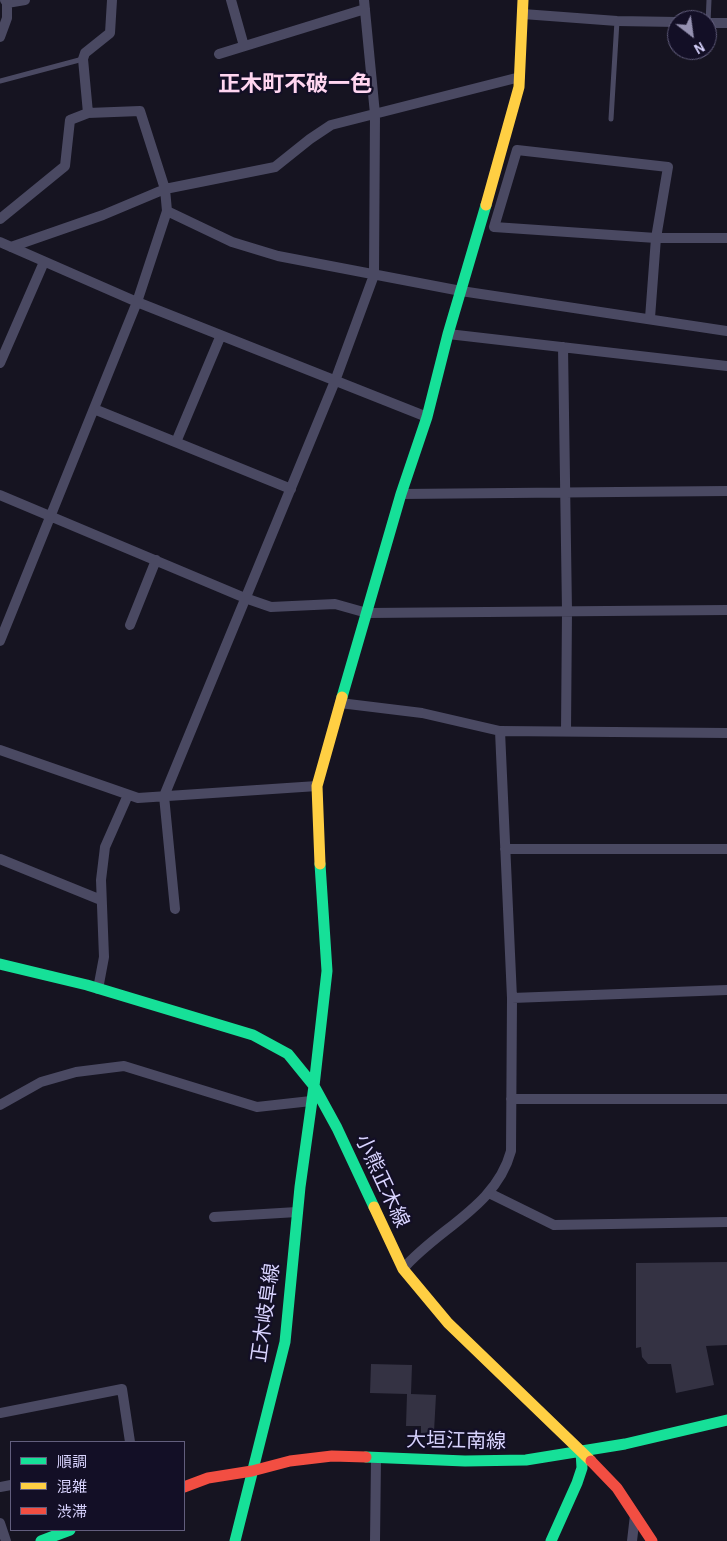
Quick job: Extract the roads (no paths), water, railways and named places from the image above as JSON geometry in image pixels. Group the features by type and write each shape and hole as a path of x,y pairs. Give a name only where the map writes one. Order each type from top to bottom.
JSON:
{"street":[{"path":"0,37 7,18 6,2 25,0"},
{"path":"88,113 83,59 85,53 110,33 112,0"},
{"path":"231,0 244,46"},
{"name":"正木岐阜線","path":"235,1541 285,1342 297,1212 327,971 317,786 402,494 427,417 448,334 511,120 520,77 523,0"},
{"path":"175,909 164,796 335,381 374,275 375,114 365,4 219,54"},
{"path":"523,14 618,21 667,22"},
{"path":"11,247 103,215 165,189 275,167 310,139 331,126 520,77"},
{"path":"0,219 64,166 70,120 88,113 140,111 165,189 167,211 137,302 0,641"},
{"path":"650,318 656,238 668,167 517,150 494,227 656,238 727,238"},
{"path":"167,211 242,245 278,256 461,291 727,331"},
{"path":"0,242 137,302 427,417"},
{"path":"0,363 44,262"},
{"path":"448,334 727,366"},
{"path":"176,442 221,335"},
{"path":"563,347 567,611 566,731"},
{"path":"94,409 291,489"},
{"path":"402,494 727,491"},
{"path":"0,496 245,598 271,607 335,604 367,613 727,610"},
{"path":"130,625 156,560"},
{"path":"340,703 422,713 500,731 727,733"},
{"path":"403,1269 489,1193 507,1165 510,1151 512,998 500,731"},
{"path":"0,750 138,798 317,786"},
{"path":"98,989 104,957 100,880 105,847 128,795"},
{"path":"505,848 727,849"},
{"path":"0,859 101,900"},
{"name":"小熊正木線","path":"0,964 98,989 253,1035 288,1054 314,1086 337,1128 403,1269 448,1323 617,1488 652,1541"},
{"path":"512,998 727,990"},
{"path":"0,1105 42,1082 76,1072 124,1066 257,1106 311,1101"},
{"path":"511,1099 727,1099"},
{"path":"489,1193 554,1225 727,1222"},
{"path":"214,1217 297,1212"},
{"path":"0,1413 122,1389 130,1441"},
{"name":"大垣江南線","path":"185,1487 208,1478 252,1471 290,1461 332,1456 465,1461 526,1460 634,1442 727,1420"},
{"path":"551,1541 577,1483 582,1468 581,1451"},
{"path":"375,1541 376,1458"},
{"path":"632,1541 635,1514"},
{"path":"0,1523 6,1541"},
{"path":"41,1541 67,1531"}],"lane":[{"path":"611,119 618,21"},
{"path":"0,81 83,59"}],"district":[{"name":"正木町不破一色","path":"295,84"}]}
